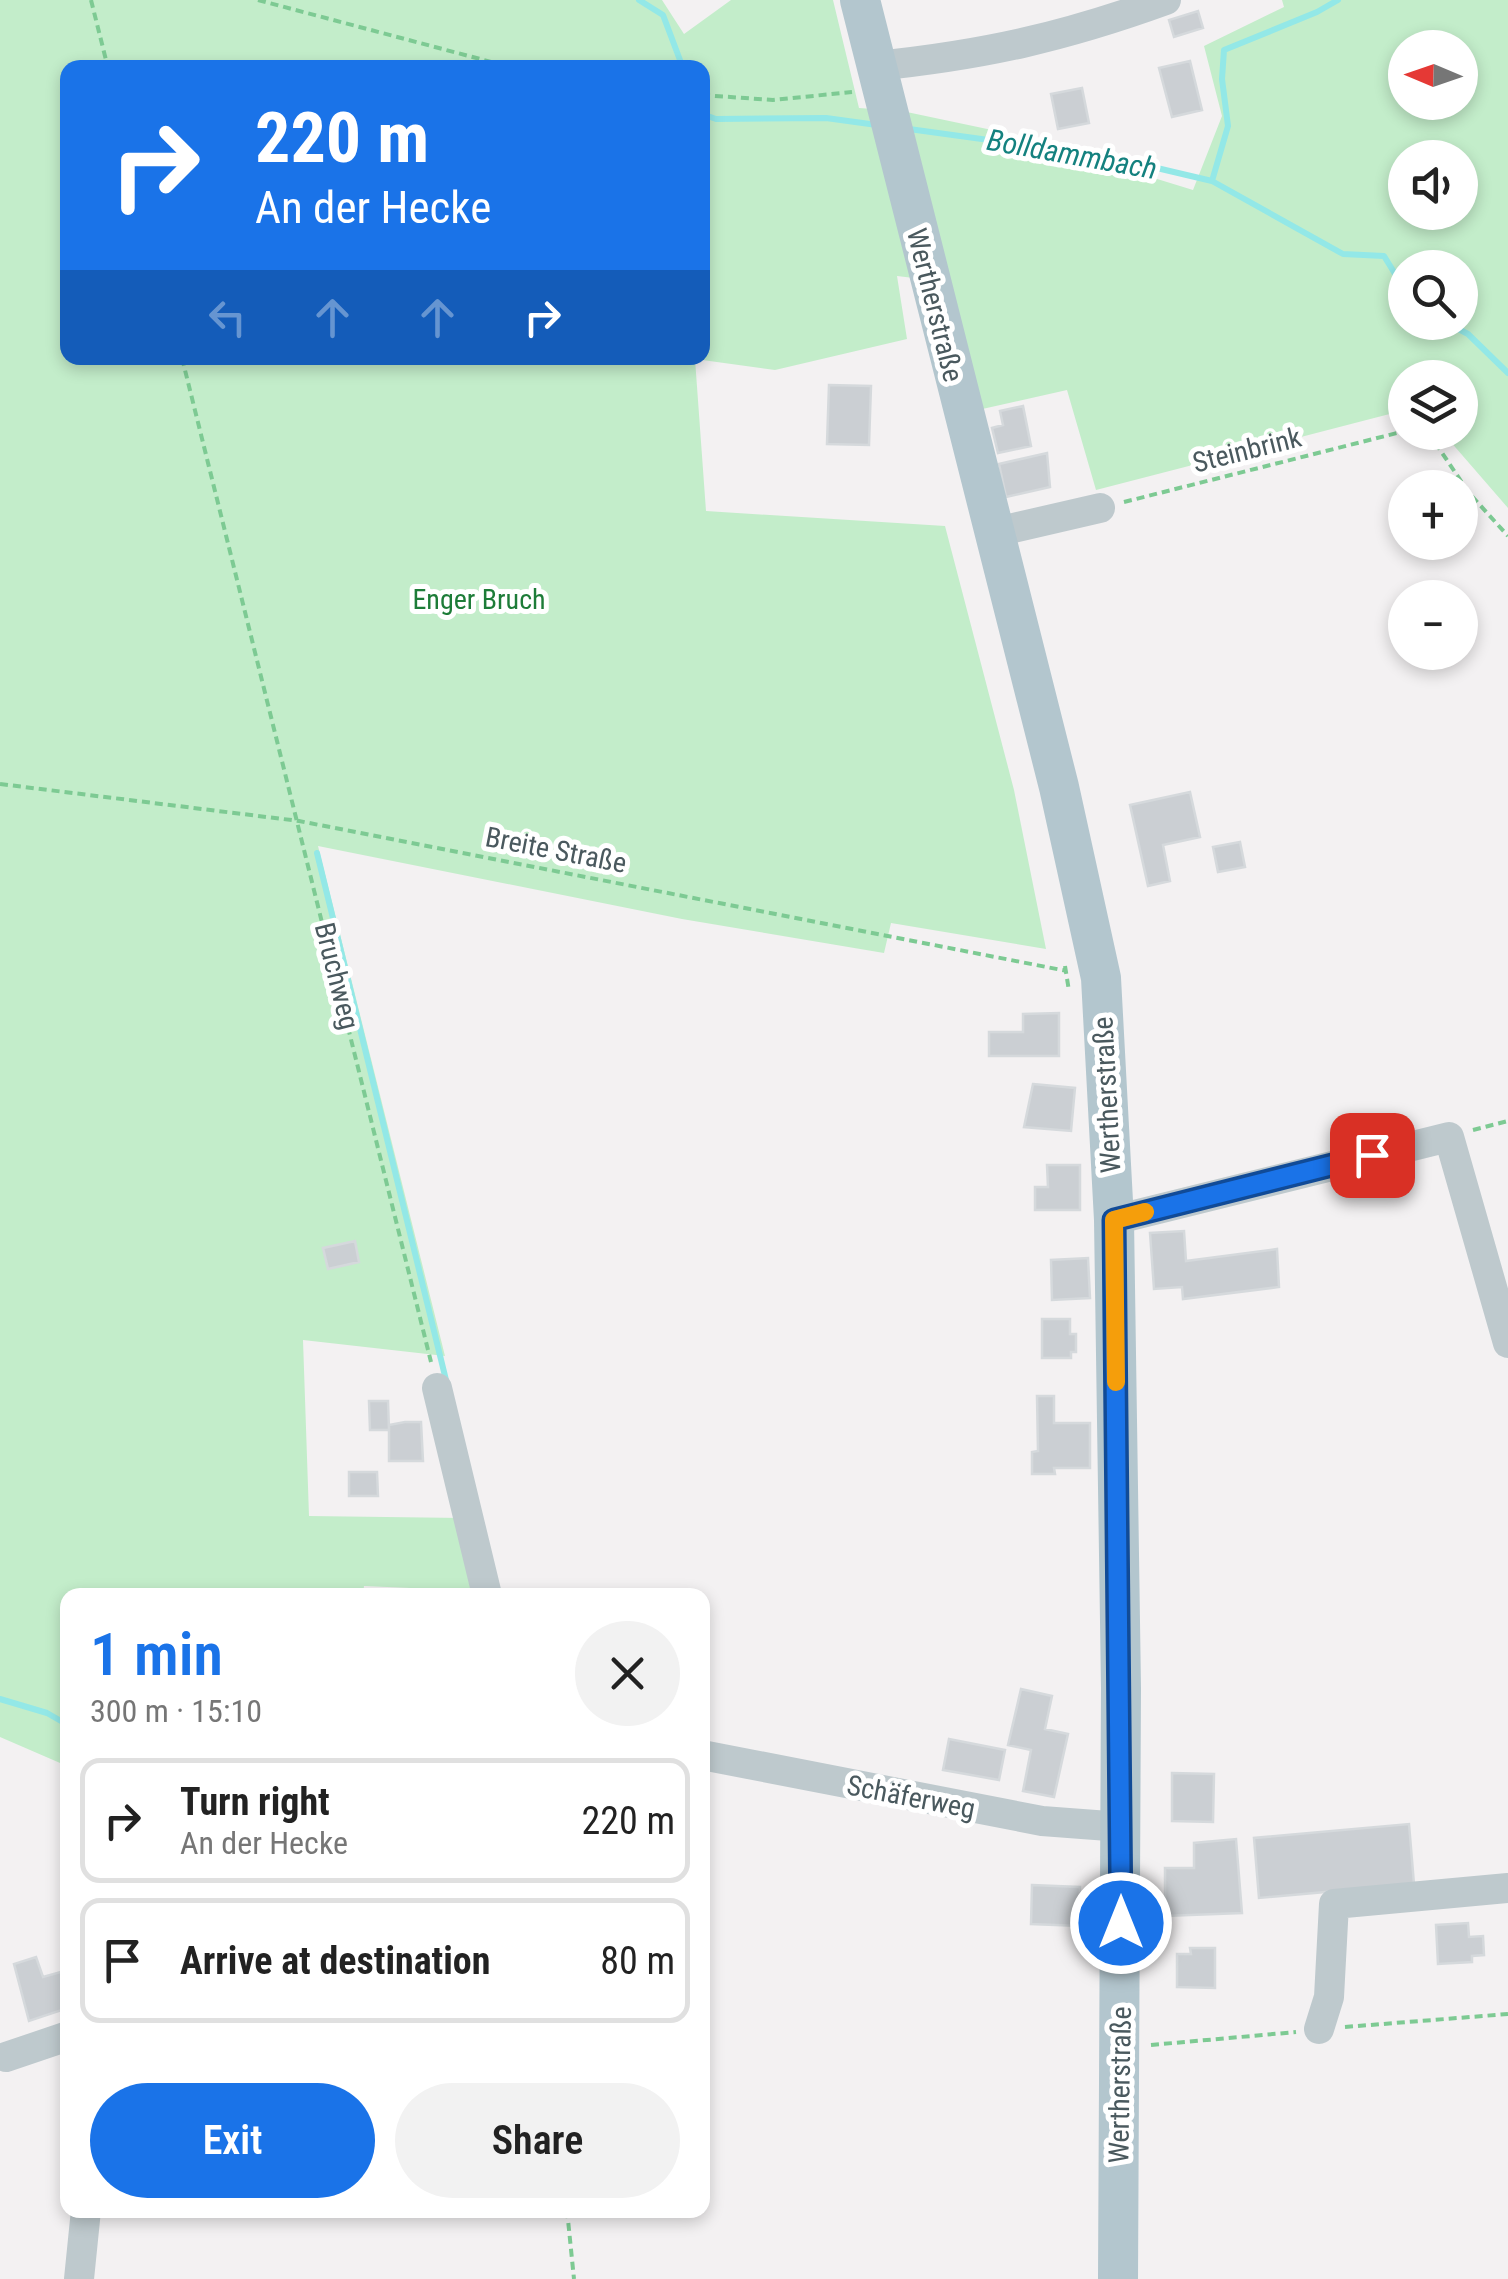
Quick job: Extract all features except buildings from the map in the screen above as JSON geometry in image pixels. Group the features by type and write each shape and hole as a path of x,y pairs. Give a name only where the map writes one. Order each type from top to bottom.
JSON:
{"main road":[{"name":"Wertherstraße","path":"860,0 871,82 892,132 1059,787 1079,983 1114,1220 1122,1826 1118,2279"}],"street":[{"path":"871,82 1096,26 1166,0"},
{"path":"992,534 1100,508"},
{"path":"1114,1220 1449,1136 1508,1343"},
{"path":"437,1388 485,1588"},
{"name":"Schäferweg","path":"710,1757 1042,1821 1122,1826"},
{"path":"1320,2030 1329,1998 1334,1904 1508,1888"},
{"path":"6,2057 60,2039"},
{"path":"79,2279 85,2218"}],"path":[{"path":"91,0 106,60"},
{"path":"258,0 484,60"},
{"path":"710,96 773,100 871,82"},
{"name":"Bruchweg","path":"184,365 300,821 437,1388"},
{"name":"Steinbrink","path":"1100,508 1388,435"},
{"path":"1440,450 1470,493 1508,536"},
{"name":"Breite Straße","path":"0,784 300,821 1079,983"},
{"path":"1063,953 1079,983"},
{"path":"1449,1136 1508,1121"},
{"path":"568,2218 574,2279"}],"green space":[{"name":"Enger Bruch","path":"0,0 662,0 684,34 731,0 833,0 859,108 902,111 1020,136 1030,155 1105,163 1193,190 1222,116 1204,46 1284,7 1282,0 1508,0 1508,508 1458,450 1478,450 1478,360 1388,360 1388,414 1096,490 1067,390 969,412 939,281 897,276 907,339 775,370 710,361 710,60 60,60 60,365 695,365 706,511 945,526 1014,790 1046,949 891,923 884,953 682,919 318,846 445,1356 303,1340 309,1516 463,1518 479,1588 60,1588 60,1763 0,1737"}],"waterway":[{"name":"Bolldammbach","path":"639,0 663,15 680,60"},
{"path":"1212,181 1228,126 1222,79 1224,50 1338,0"},
{"name":"Bolldammbach","path":"710,117 826,118 877,125"},
{"name":"Bolldammbach","path":"909,129 1106,156 1212,181 1343,254 1384,256 1388,262"},
{"name":"Bolldammbach","path":"1474,340 1508,373"},
{"path":"317,853 446,1380"},
{"path":"0,1699 60,1720"}],"slow traffic":[{"path":"1116,1382 1114,1220 1145,1212"}],"route":[{"path":"1121,1923 1114,1220 1372,1155"}]}
